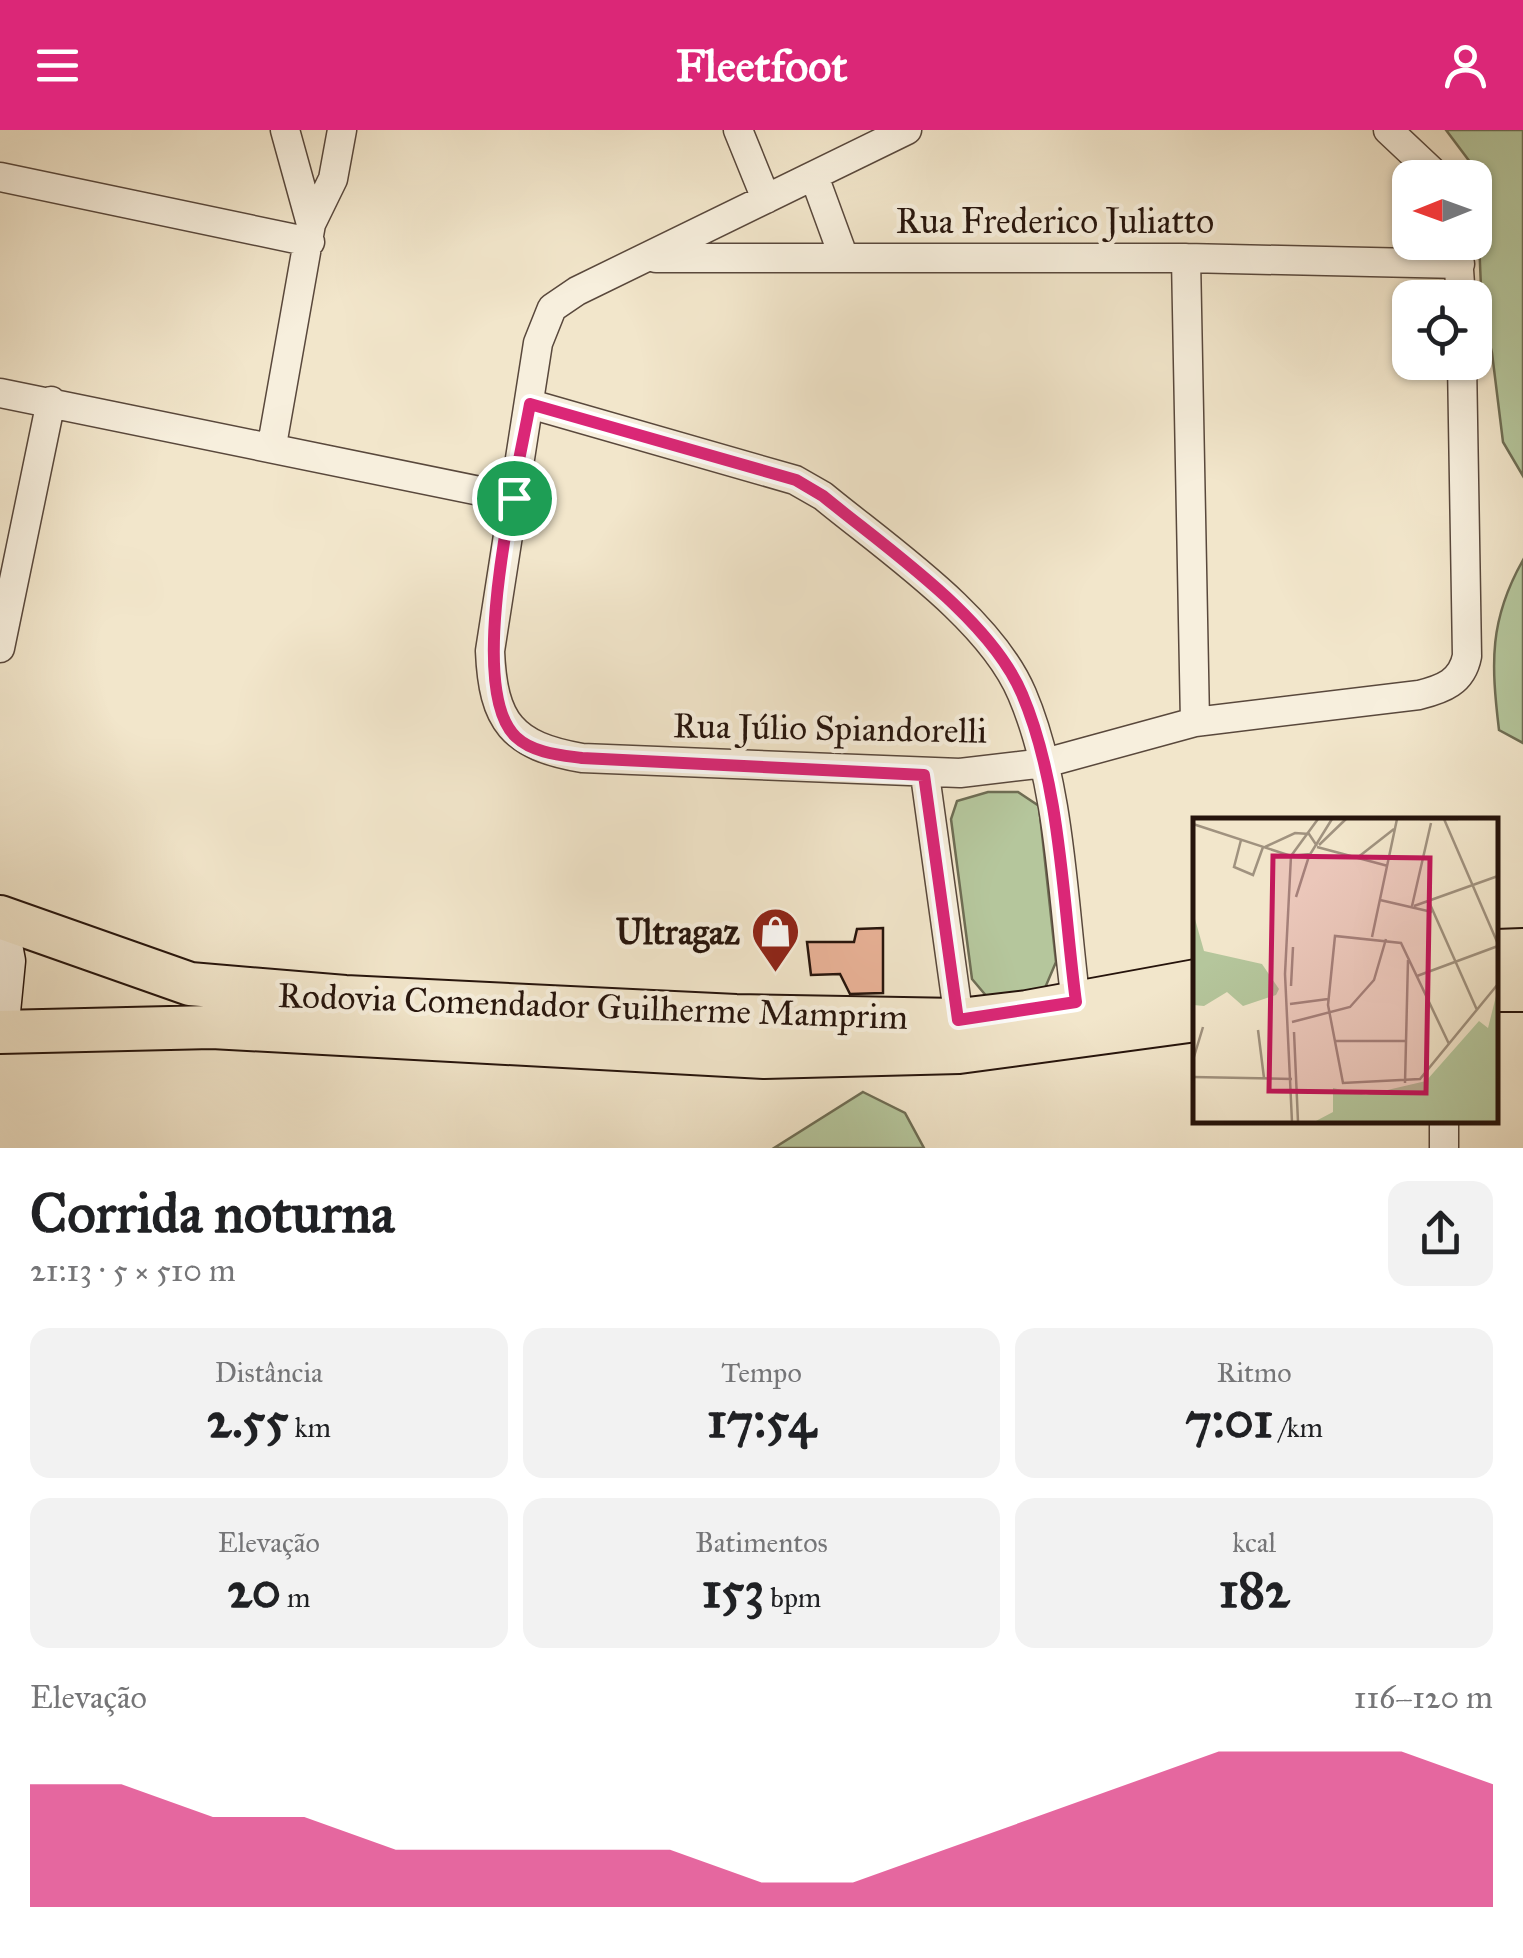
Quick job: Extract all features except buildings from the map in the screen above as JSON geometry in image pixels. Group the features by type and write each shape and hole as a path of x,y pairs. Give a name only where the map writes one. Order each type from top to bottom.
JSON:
{"main road":[{"name":"Rodovia Comendador Guilherme Mamprim","path":"0,917 190,984 238,990 736,1016 958,1020 1193,982"},
{"path":"1498,951 1523,950"},
{"name":"Rodovia Comendador Guilherme Mamprim","path":"0,1032 252,1028 764,1057 959,1052 1193,1020"}],"street":[{"path":"285,130 310,233"},
{"path":"272,446 310,233 333,179 342,130"},
{"path":"738,130 766,199"},
{"path":"0,393 514,498 538,344 552,308 578,291 908,130"},
{"path":"1388,130 1424,160"},
{"path":"814,176 844,258"},
{"path":"0,177 310,233"},
{"name":"Rua Frederico Juliatto","path":"650,258 1392,255"},
{"path":"1186,258 1195,722"},
{"name":"Rua Júlio Spiandorelli","path":"514,498 490,651 498,701 514,736 548,752 582,758 924,775 1045,763 1195,722 1419,695 1445,686 1464,670 1467,656 1462,380"},
{"path":"0,648 5,604 51,402"},
{"path":"530,404 796,480 823,496 975,628 1022,692 1045,763 1076,1002"},
{"path":"924,775 958,1020"},
{"path":"0,930 6,961 0,1022"}],"green space":[{"path":"1446,130 1523,130 1523,476 1503,442 1492,353 1492,280 1481,280 1480,260 1492,260 1492,160 1468,160"},
{"path":"1523,560 1523,743 1499,730 1494,663 1498,622"},
{"path":"988,792 1018,792 1039,806 1056,962 1045,988 988,998 972,979 951,819 957,801"},
{"path":"863,1092 905,1113 924,1148 774,1148"}],"place":[{"name":"Ultragaz","path":"775,974"}],"route":[{"path":"530,404 796,480 823,496 903,562 975,628 1022,692 1045,763 1076,1002 958,1020 924,775 582,758 529,746 514,736 498,701 490,651 514,498 530,404"}]}
